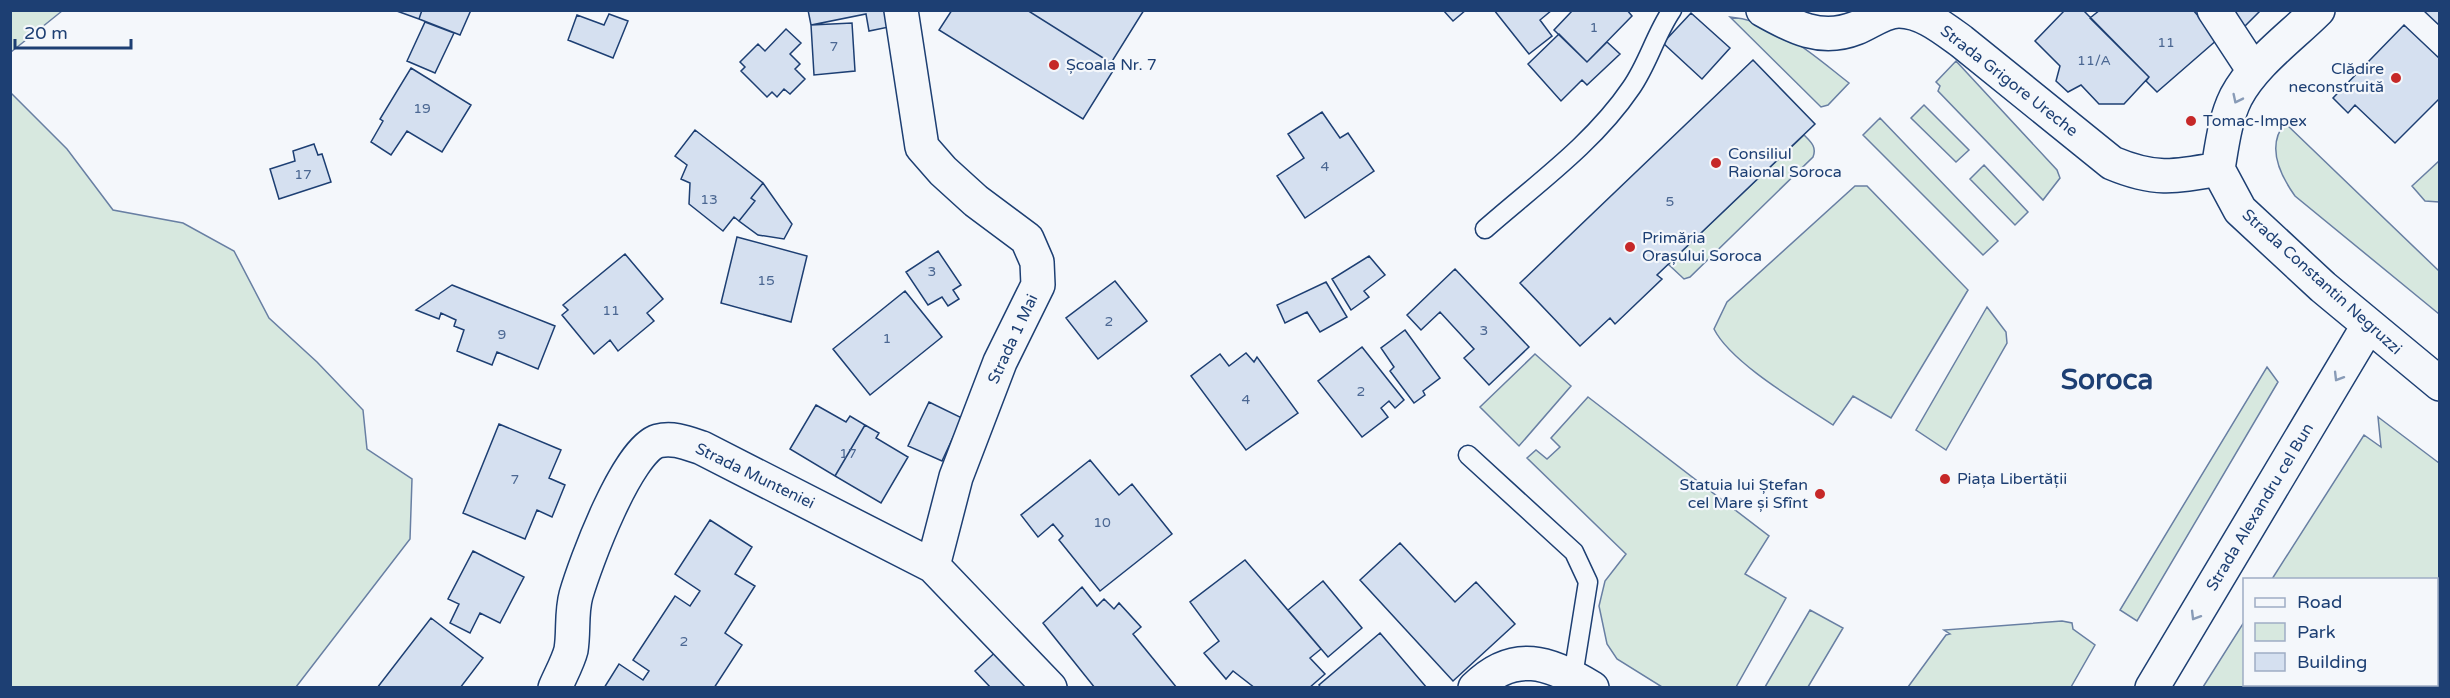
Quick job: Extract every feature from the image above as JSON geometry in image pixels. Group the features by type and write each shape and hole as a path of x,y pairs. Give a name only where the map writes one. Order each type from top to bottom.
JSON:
{"street":[{"name":"Strada 1 Mai","path":"901,10 922,147 943,171 976,201 1027,239 1037,262 1038,285 1000,362 956,477 933,566"},
{"name":"Strada Grigore Ureche","path":"1763,10 1798,30 1828,33 1854,29 1898,11 1940,18 2112,163 2141,175 2176,177 2218,169"},
{"path":"2214,10 2254,71"},
{"path":"2218,169 2223,136 2236,98 2254,71 2319,10"},
{"name":"Strada Constantin Negruzzi","path":"2218,169 2240,210 2368,326 2439,384"},
{"name":"Strada Alexandru cel Bun","path":"2152,687 2368,326"},
{"name":"Strada Munteniei","path":"555,687 571,651 575,598 585,567 629,467 640,453 656,442 675,440 702,448 933,566"},
{"path":"933,566 1050,687"},
{"path":"1475,687 1498,669 1512,664 1535,662 1582,682"}],"lane":[{"path":"1485,229 1609,117 1632,86 1657,31 1672,10"},
{"path":"1468,455 1574,552 1588,582 1582,682"}],"green space":[{"path":"11,10 62,10 62,11 11,52"},
{"path":"1730,17 1747,20 1779,32 1849,83 1828,105 1821,107"},
{"path":"1956,61 2057,170 2060,178 2043,200 1938,91 1940,86 1936,82"},
{"path":"11,93 67,149 113,210 183,223 234,251 269,318 317,362 363,410 367,449 412,479 410,539 296,687 11,687"},
{"path":"1924,105 1969,150 1956,162 1911,118"},
{"path":"1880,118 1998,241 1983,255 1863,135"},
{"path":"2285,123 2439,271 2439,314 2295,196 2284,179 2277,160 2276,141"},
{"path":"1804,135 1814,147 1813,157 1690,277 1684,279 1668,264"},
{"path":"2439,161 2439,202 2425,201 2412,186"},
{"path":"1984,165 2028,212 2015,225 1970,179"},
{"path":"1855,186 1867,186 1968,290 1891,418 1853,396 1833,425 1750,369 1723,342 1714,329 1727,302"},
{"path":"1987,307 2006,332 2007,343 1946,450 1916,430"},
{"path":"1535,354 1571,386 1519,446 1480,407"},
{"path":"2267,367 2278,382 2137,621 2120,610"},
{"path":"1588,397 1769,536 1745,574 1786,598 1736,687 1662,687 1617,659 1607,644 1599,606 1605,581 1626,554 1527,458 1536,450 1547,459 1560,447 1551,438"},
{"path":"2378,417 2439,463 2439,687 2203,687 2243,624 2243,686 2438,686 2438,578 2273,578 2364,435 2381,447"},
{"path":"1810,610 1843,628 1808,687 1765,687"},
{"path":"2062,621 2072,623 2073,629 2095,645 2071,687 1908,687 1946,635 1950,634 1944,630"}],"building":[{"path":"394,10 422,10 419,19"},
{"path":"422,10 471,10 460,35 419,19"},
{"path":"808,10 886,10 889,27 869,31 866,14 811,25"},
{"name":"Școala Nr. 7","path":"952,10 1027,10 1116,66 1083,119 939,30"},
{"name":"Școala Nr. 7","path":"1031,10 1144,10 1111,63 1030,12"},
{"path":"1443,10 1466,10 1453,21"},
{"path":"1494,10 1552,10 1540,20 1552,36 1529,54"},
{"path":"1573,10 1627,10 1632,16 1587,62 1554,30"},
{"path":"2065,10 2083,10 2149,77 2124,104 2099,104 2081,85 2068,92 2056,81 2060,66 2035,41"},
{"path":"2100,10 2193,10 2218,39 2157,92 2146,81 2149,77 2090,18"},
{"path":"2234,10 2261,10 2244,27"},
{"path":"2423,10 2440,10 2440,26"},
{"path":"1691,13 1730,48 1702,79 1663,43"},
{"path":"609,14 628,21 613,58 568,40 577,15 604,25"},
{"path":"425,22 454,33 435,73 407,61"},
{"path":"852,23 855,71 814,75 811,25"},
{"name":"Clădire neconstruită","path":"2404,25 2440,59 2440,98 2395,143 2355,105 2348,113 2333,98"},
{"path":"786,29 801,43 790,54 800,64 795,69 805,79 790,94 784,89 777,97 772,92 767,97 741,71 745,67 740,62 758,44 765,51"},
{"path":"1559,34 1587,62 1607,42 1620,54 1587,85 1582,80 1561,101 1528,64"},
{"path":"1753,60 1815,124 1657,275 1662,279 1615,324 1610,318 1580,346 1520,283"},
{"path":"411,68 471,105 442,152 407,131 391,155 371,142 383,121 380,119"},
{"path":"1322,112 1340,138 1348,133 1374,171 1305,218 1277,176 1304,158 1288,134"},
{"path":"695,130 763,183 751,198 755,201 739,221 734,217 723,231 689,204 690,183 681,179 687,165 675,156"},
{"path":"314,144 318,155 322,154 331,182 279,199 270,169 295,161 293,151"},
{"path":"763,183 792,224 784,239 758,235 739,221 755,201 751,198"},
{"path":"737,237 807,256 791,322 721,303"},
{"path":"938,251 961,285 953,290 959,299 948,306 942,297 928,305 906,272"},
{"path":"625,254 663,299 647,313 654,321 618,351 610,340 594,354 562,315 568,310 563,305"},
{"path":"1369,256 1385,275 1364,291 1369,297 1351,310 1332,279"},
{"path":"1455,269 1529,347 1489,385 1464,358 1474,349 1440,312 1421,330 1407,315"},
{"path":"1115,281 1147,321 1098,359 1066,318"},
{"path":"1326,282 1347,317 1320,332 1307,312 1285,323 1277,305"},
{"path":"452,285 555,326 538,369 497,352 492,365 457,351 464,330 454,326 456,320 441,313 439,319 416,310"},
{"path":"905,291 942,337 870,395 833,349"},
{"path":"1405,330 1440,378 1423,391 1425,395 1414,403 1390,371 1394,367 1381,348"},
{"path":"1362,347 1404,400 1395,408 1389,401 1381,408 1388,417 1362,437 1318,381"},
{"path":"1246,353 1254,362 1257,357 1298,413 1246,450 1191,376 1220,354 1229,366"},
{"path":"929,402 962,418 942,461 908,446"},
{"path":"816,405 846,422 850,416 865,425 835,476 790,449"},
{"path":"499,424 561,450 549,478 565,485 552,517 537,510 525,539 463,513"},
{"path":"865,425 879,433 876,438 908,457 881,503 835,476"},
{"path":"1090,460 1119,495 1132,484 1172,534 1100,591 1059,540 1063,536 1053,524 1038,537 1021,515"},
{"path":"710,520 752,547 735,574 755,586 725,633 742,645 714,688 604,688 619,664 643,680 649,671 633,660 675,596 690,606 700,591 675,574"},
{"path":"1400,543 1455,602 1476,582 1515,624 1453,681 1360,580"},
{"path":"473,551 524,577 500,623 480,613 470,633 450,623 459,604 448,599"},
{"path":"1245,560 1321,649 1310,658 1325,674 1309,688 1255,688 1233,671 1226,679 1204,653 1219,641 1190,602"},
{"path":"1323,581 1362,628 1328,657 1288,610"},
{"path":"1082,587 1097,606 1104,599 1114,609 1119,603 1141,627 1133,634 1177,688 1095,688 1043,623"},
{"path":"431,618 483,658 460,688 377,688"},
{"path":"1380,633 1427,688 1321,688 1319,685"},
{"path":"1001,647 1039,688 991,688 975,671"}],"place":[{"name":"Școala Nr. 7","path":"1054,65"},
{"name":"Clădire neconstruită","path":"2396,78"},
{"name":"Tomac-Impex","path":"2191,121"},
{"name":"Consiliul Raional Soroca","path":"1716,163"},
{"name":"Primăria Orașului Soroca","path":"1630,247"},
{"name":"Piața Libertății","path":"1945,479"},
{"name":"Statuia lui Ștefan cel Mare și Sfînt","path":"1820,494"}],"district":[{"name":"Soroca","path":"2107,380"}]}
